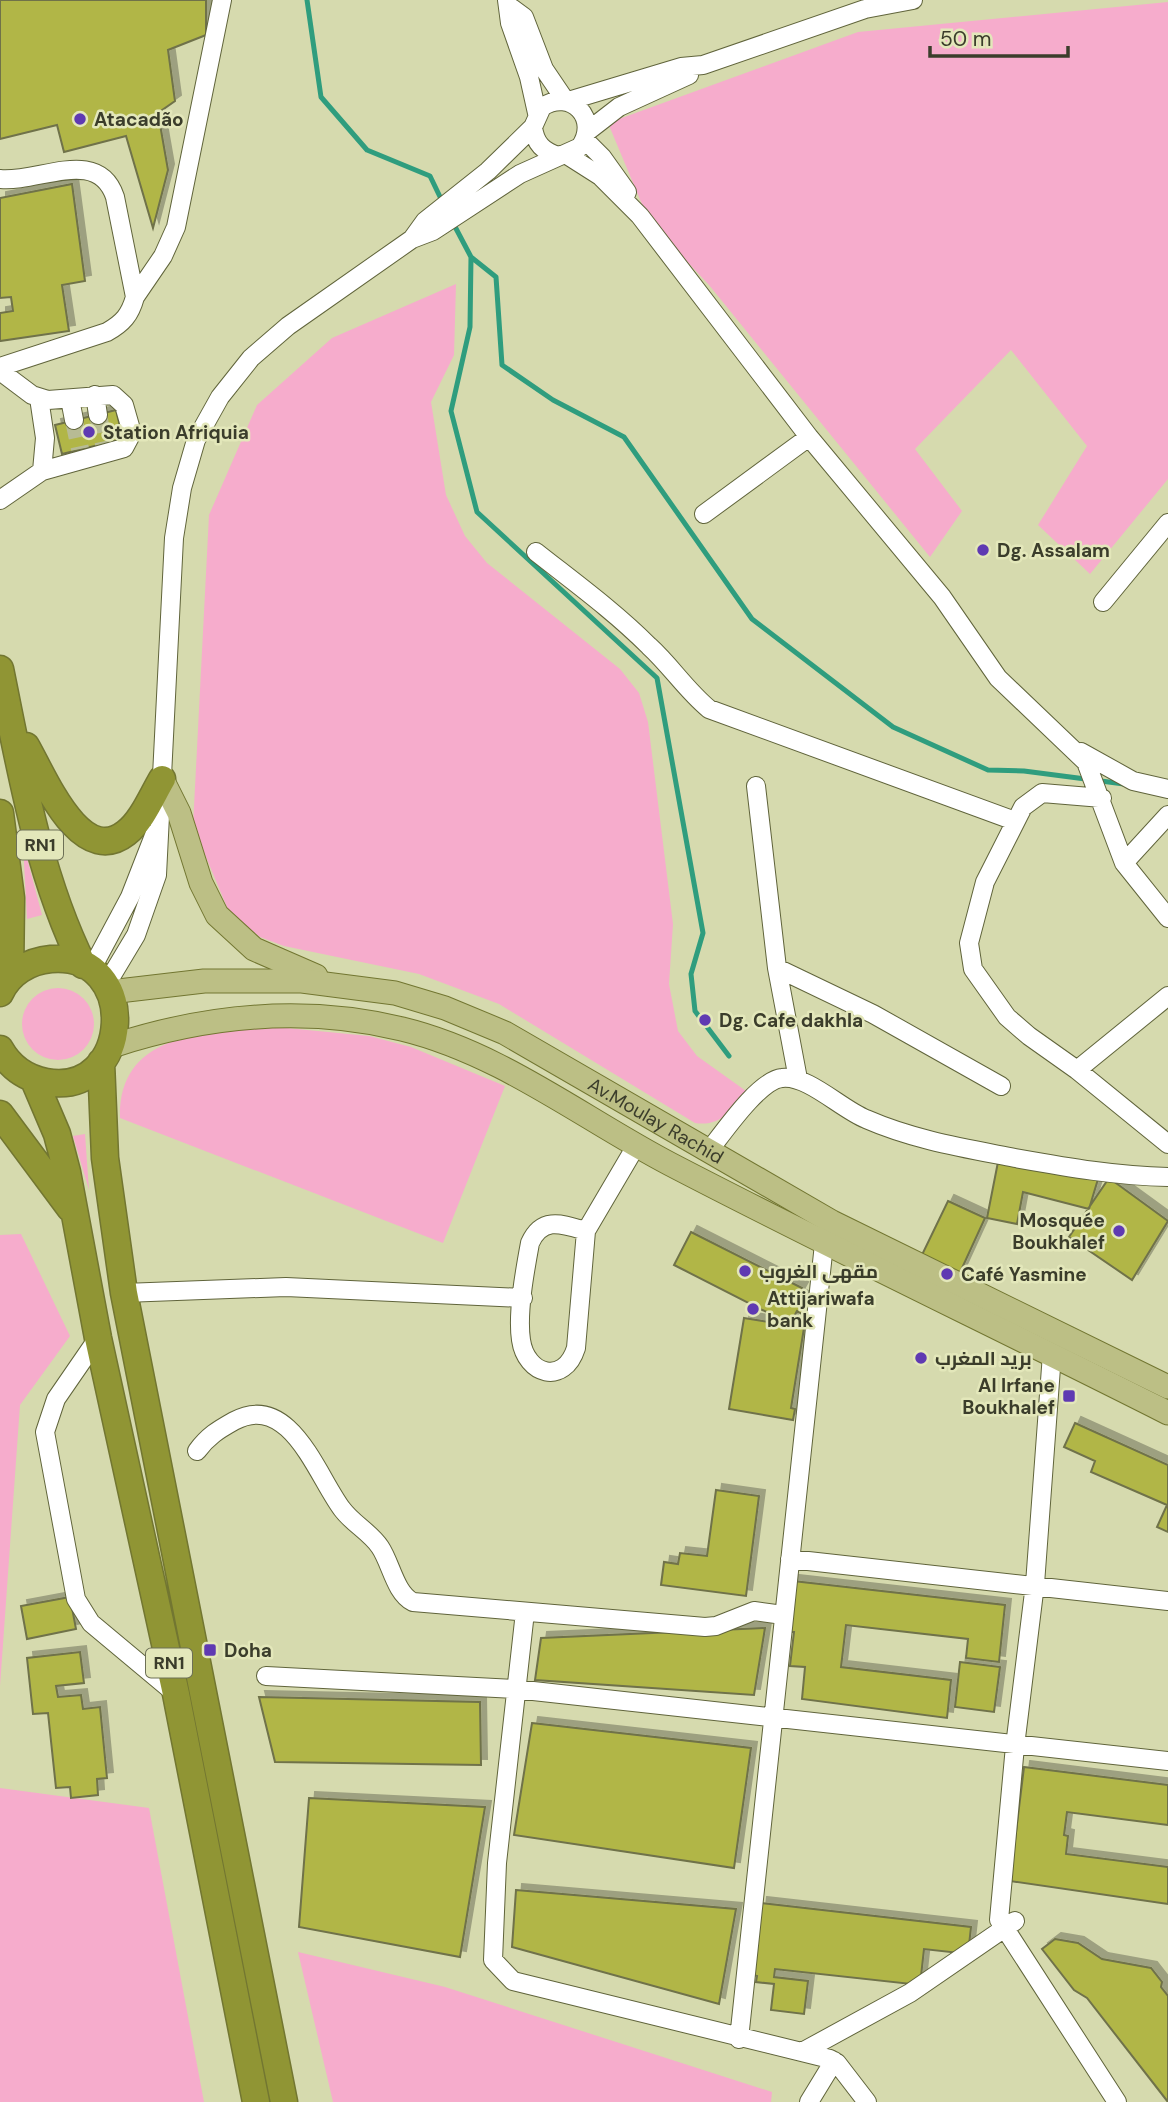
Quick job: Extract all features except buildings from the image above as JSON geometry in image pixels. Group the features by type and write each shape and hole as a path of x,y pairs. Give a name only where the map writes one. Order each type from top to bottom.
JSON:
{"highway":[{"name":"RN1","path":"0,669 41,848 72,943 116,1009 117,1028 106,1054 105,1158 124,1293 284,2102"},
{"path":"11,720 71,823 94,839 112,840 126,834 162,779"},
{"name":"RN1","path":"0,813 11,898 3,987"},
{"name":"RN1","path":"3,987 23,968 45,960 68,960 97,978"},
{"path":"2,1054 18,1071 34,1080 52,1083 70,1081 87,1074 106,1054"},
{"name":"RN1","path":"34,1080 57,1134 98,1338 176,1694 256,2102"},
{"path":"0,1114 72,1210"}],"main road":[{"path":"162,779 179,813 204,892 217,915 254,949 335,983"},
{"name":"Av.Moulay Rachid","path":"97,978 335,983 421,999 505,1033 832,1222 1168,1387"},
{"name":"Av.Moulay Rachid","path":"106,1054 177,1026 252,1016 337,1018 401,1029 492,1061 636,1146 824,1244 1168,1413"}],"street":[{"path":"0,369 114,328 131,312 135,296 163,256 176,227 222,0"},
{"path":"97,978 126,954 150,899 157,875 174,538 182,488 196,440 219,397 251,358 288,326 472,194 549,102 567,101 681,67 703,65 853,12 913,0"},
{"path":"508,3 524,17 544,69 567,101 584,112 586,136 617,176 640,216 809,437 942,597 998,678 1092,771 1124,863 1168,918"},
{"path":"508,3 510,23 529,77 537,143 543,149 563,155 600,176 640,216"},
{"path":"472,194 563,155 619,107 691,74 703,65"},
{"path":"0,179 76,170 90,170 102,175 111,185 115,197 135,296"},
{"path":"0,369 39,398 70,400 113,395 120,399 131,427 128,445 81,454 42,471 0,500"},
{"path":"95,395 98,415"},
{"path":"39,398 45,438 42,471"},
{"path":"70,400 74,421"},
{"path":"704,514 809,437"},
{"path":"1103,602 1168,523"},
{"path":"536,552 632,629 668,665 692,695 709,709 800,744 845,756 952,800 1015,821"},
{"path":"1071,748 1133,781 1168,789"},
{"path":"756,786 777,968 798,1079"},
{"path":"1101,795 1042,793 1023,807 985,881 969,943 969,957 973,969 1007,1017 1168,1144"},
{"path":"1124,863 1168,815"},
{"path":"777,968 873,1014 1001,1086"},
{"path":"1077,1070 1168,996"},
{"path":"708,1152 758,1092 780,1077 798,1079 855,1115 891,1130 941,1144 1116,1175 1168,1177"},
{"path":"586,1231 562,1223 541,1225 535,1230 530,1242 521,1338 529,1361 546,1372 566,1368 576,1348 586,1231 636,1146"},
{"path":"739,2039 824,1244 832,1222"},
{"path":"124,1293 286,1287 523,1298"},
{"path":"98,1338 55,1399 45,1432 74,1590 79,1608 91,1623 176,1694"},
{"path":"1052,1354 1035,1584 1015,1746 1007,1924 1117,2102"},
{"path":"197,1451 214,1432 241,1417 255,1414 271,1416 280,1421 302,1445 348,1517 381,1548 409,1600 705,1627 716,1626 754,1611 783,1615"},
{"path":"790,1559 1035,1584 1168,1601"},
{"path":"525,1612 497,1863 493,1960 513,1981 834,2061 867,2102"},
{"path":"266,1676 515,1689 1168,1761"},
{"path":"802,2052 909,1993 1007,1924"},
{"path":"809,2102 834,2061"}],"shaded area":[{"path":"1168,2 1168,479 1090,574 1038,525 1087,446 1011,350 915,449 962,511 930,557 709,285 649,221 608,123 858,32"},
{"path":"456,284 454,355 431,402 446,495 465,536 487,563 620,669 639,693 648,722 673,924 669,984 678,1031 697,1056 746,1091 731,1111 719,1120 704,1124 695,1123 499,1004 419,974 284,946 260,937 229,912 193,826 209,515 257,405 332,338"},
{"path":"23,843 42,915 27,919"},
{"path":"65,988 84,998 92,1010 92,1038 84,1050 72,1058 51,1060 32,1050 24,1038 22,1017 32,998 44,990"},
{"path":"266,1026 369,1036 411,1047 505,1086 443,1243 120,1118 123,1090 133,1069 148,1054 168,1043 191,1036"},
{"path":"85,1134 89,1190 73,1136"},
{"path":"21,1234 70,1336 20,1405 0,1686 0,1235"},
{"path":"0,1788 149,1808 204,2102 0,2102"},
{"path":"298,1952 445,1987 772,2092 771,2102 333,2102"}],"waterway":[{"path":"307,0 321,97 367,150 430,176 443,203"},
{"path":"452,221 471,257 470,327 451,411 477,512 657,678 703,933 691,974 695,1011 729,1056"},
{"path":"471,257 496,277 502,365 553,400 624,437 752,619 893,727 988,770 1024,771 1124,784"}],"tunnel":[{"path":"98,415 104,444"},
{"path":"74,420 80,449"}],"place":[{"name":"Atacadão","path":"80,119"},
{"name":"Station Afriquia","path":"89,432"},
{"name":"Dg. Assalam","path":"983,550"},
{"name":"Dg. Cafe dakhla","path":"705,1020"},
{"name":"Mosquée Boukhalef","path":"1119,1231"},
{"name":"مقهى الغروب","path":"745,1271"},
{"name":"Café Yasmine","path":"947,1274"},
{"name":"Attijariwafa bank","path":"753,1309"},
{"name":"بريد المغرب","path":"921,1358"},
{"name":"Al Irfane Boukhalef","path":"1069,1396"},
{"name":"Doha","path":"210,1650"}]}
